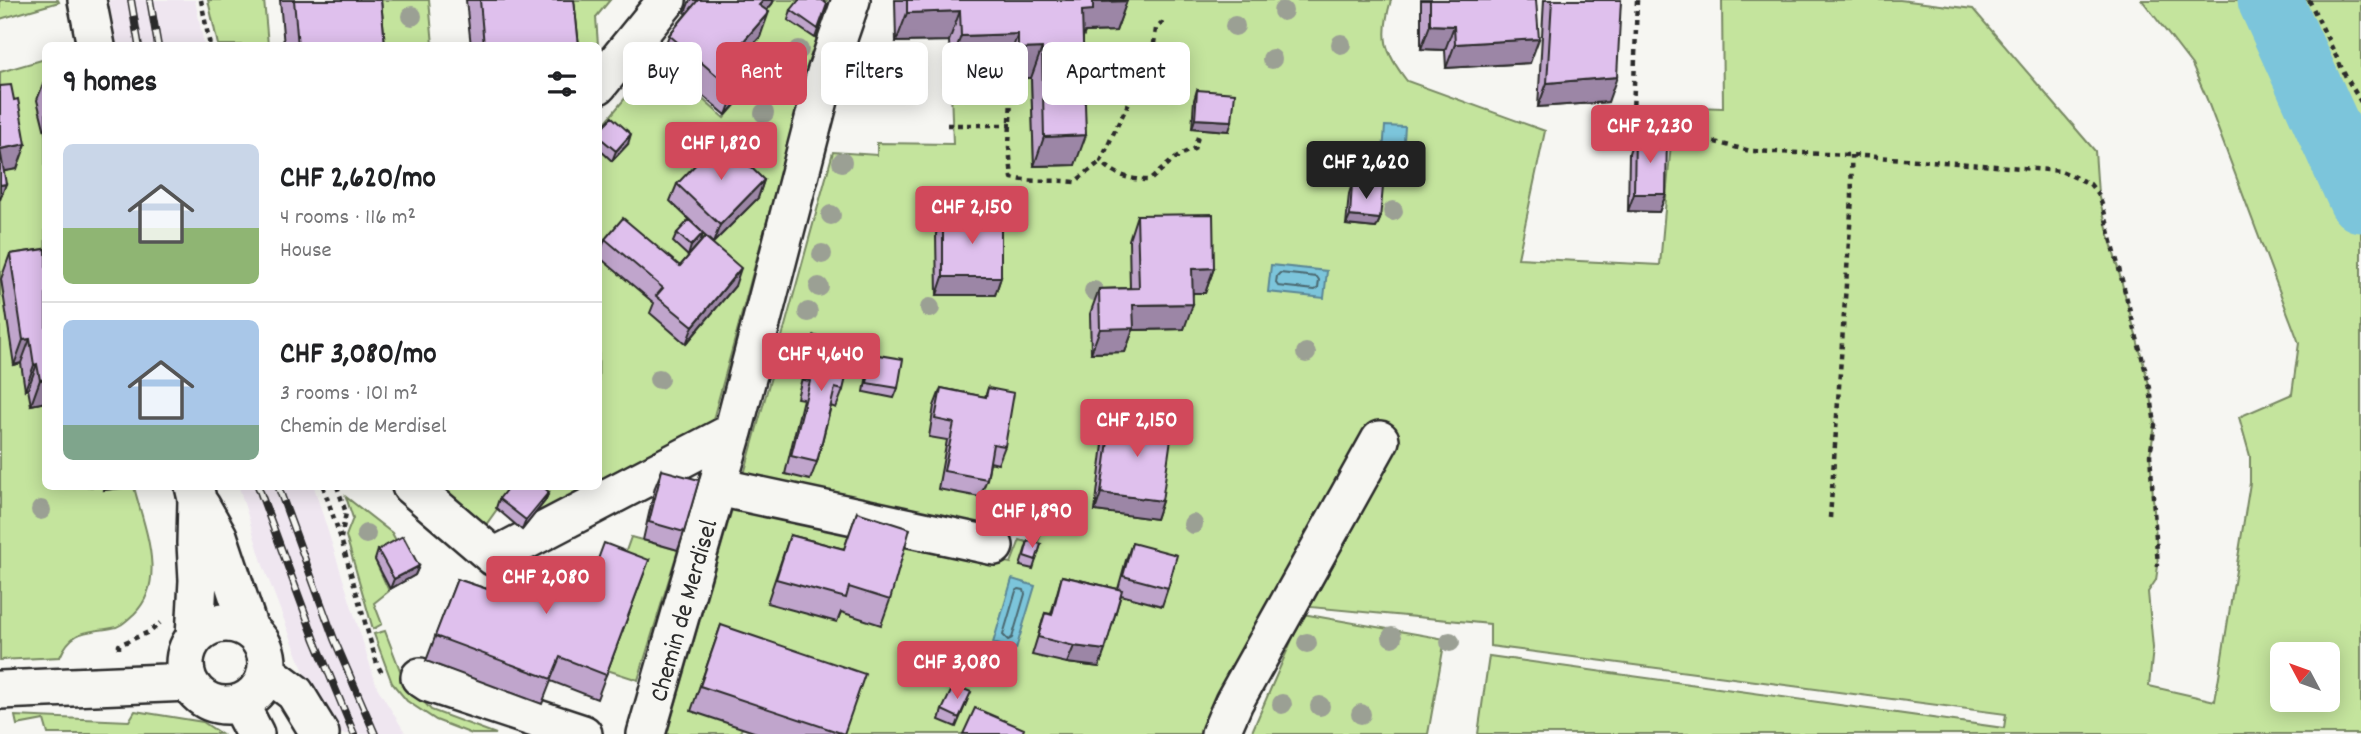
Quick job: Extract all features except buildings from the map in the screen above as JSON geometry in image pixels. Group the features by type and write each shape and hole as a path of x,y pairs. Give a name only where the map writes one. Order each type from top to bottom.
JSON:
{"street":[{"path":"87,0 95,42"},
{"path":"602,80 667,0"},
{"name":"Chemin de Merdisel","path":"646,734 733,432 826,73 851,0"},
{"path":"416,490 494,557 733,432"},
{"path":"1220,734 1234,702 1380,440"},
{"name":"Chemin de Merdisel","path":"718,487 994,546"},
{"path":"180,627 205,629 217,624 233,623 249,629 260,640 267,654 267,672 262,685 252,696 247,719 224,705 213,703 199,695 189,682 185,666 187,652 180,627 198,580 196,493"},
{"path":"196,493 218,536 249,629"},
{"path":"267,672 295,693 320,734"},
{"path":"403,681 429,683 583,734"},
{"path":"0,690 189,682"}],"path":[{"path":"201,0 210,42"},
{"path":"1637,0 1633,114 1707,140 1750,151 1851,155 2061,171 2090,184 2098,194 2150,388 2155,425 2150,455 2158,566"},
{"path":"2309,0 2361,102"},
{"path":"1010,105 1009,147 1012,178 1030,182 1075,182 1101,160 1146,71 1153,51 1156,29 1163,22"},
{"path":"947,125 1010,125"},
{"path":"1101,160 1111,171 1131,180 1150,180 1178,157 1194,149 1199,134"},
{"path":"1830,518 1852,197 1851,155"},
{"path":"324,490 377,664 403,681"},
{"path":"338,490 346,513 341,539"},
{"path":"120,685 119,645 151,631 180,627"}],"shaded area":[{"path":"109,0 195,0 203,42 116,42"},
{"path":"240,490 315,490 377,687 406,734 330,734 263,565"}],"green space":[{"path":"0,0 58,0 59,2 0,19"},
{"path":"208,0 264,0 268,42 217,42"},
{"path":"367,0 429,0 433,42 371,42"},
{"path":"560,0 610,0 596,17 598,42 565,42"},
{"path":"768,0 827,0 807,74 807,42 746,42"},
{"path":"1116,0 1391,0 1386,24 1386,43 1393,61 1407,81 1545,131 1518,258 1660,265 1674,110 1694,107 1723,108 1722,0 1900,0 1973,9 2095,151 2098,194 2150,388 2155,425 2150,455 2158,566 2156,580 2148,592 2153,648 2149,686 2215,701 2250,483 2250,456 2239,417 2292,394 2299,343 2192,65 2142,0 2361,0 2361,734 1478,734 1489,656 2004,728 2006,714 1490,646 1490,624 1310,607 1401,441 1370,436 1207,734 760,734 742,728 739,734 667,734 732,509 1011,563 1020,540 1037,545 1042,531 1005,523 999,529 743,478 833,152 877,155 877,143 953,144 952,105 1028,105 1028,78 1031,78 1034,166 1056,105 1190,105 1190,42 1078,42 1082,32"},
{"path":"42,60 42,490 135,490 147,536 152,570 144,601 134,614 121,625 75,637 60,657 0,660 0,72"},
{"path":"702,99 724,118 735,105 798,105 711,427 602,486 602,126 623,101 623,105 702,105"},
{"path":"429,490 511,490 480,533"},
{"path":"527,490 595,490 522,530"},
{"path":"346,497 392,533 399,546 375,560 389,591 374,603 382,624 373,629 346,536 353,518"},
{"path":"631,537 678,550 638,680 607,670 617,576"},
{"path":"1303,614 1445,639 1428,734 1251,734"},
{"path":"385,631 403,678 431,710 496,734 472,734 436,720 407,701 392,683 374,634"},
{"path":"135,711 203,722 221,734 48,734 44,720 17,725 15,716 129,721"}],"water":[{"path":"1385,126 1405,127 1402,168 1382,167"},
{"path":"1271,265 1327,271 1324,298 1268,292"},
{"path":"1012,579 1035,586 1016,649 993,643"}],"waterway":[{"path":"2270,0 2361,200"}],"railway":[{"path":"131,0 138,42"},
{"path":"150,0 157,42"},
{"path":"259,490 315,640 354,734"},
{"path":"279,490 334,639 375,734"}]}
